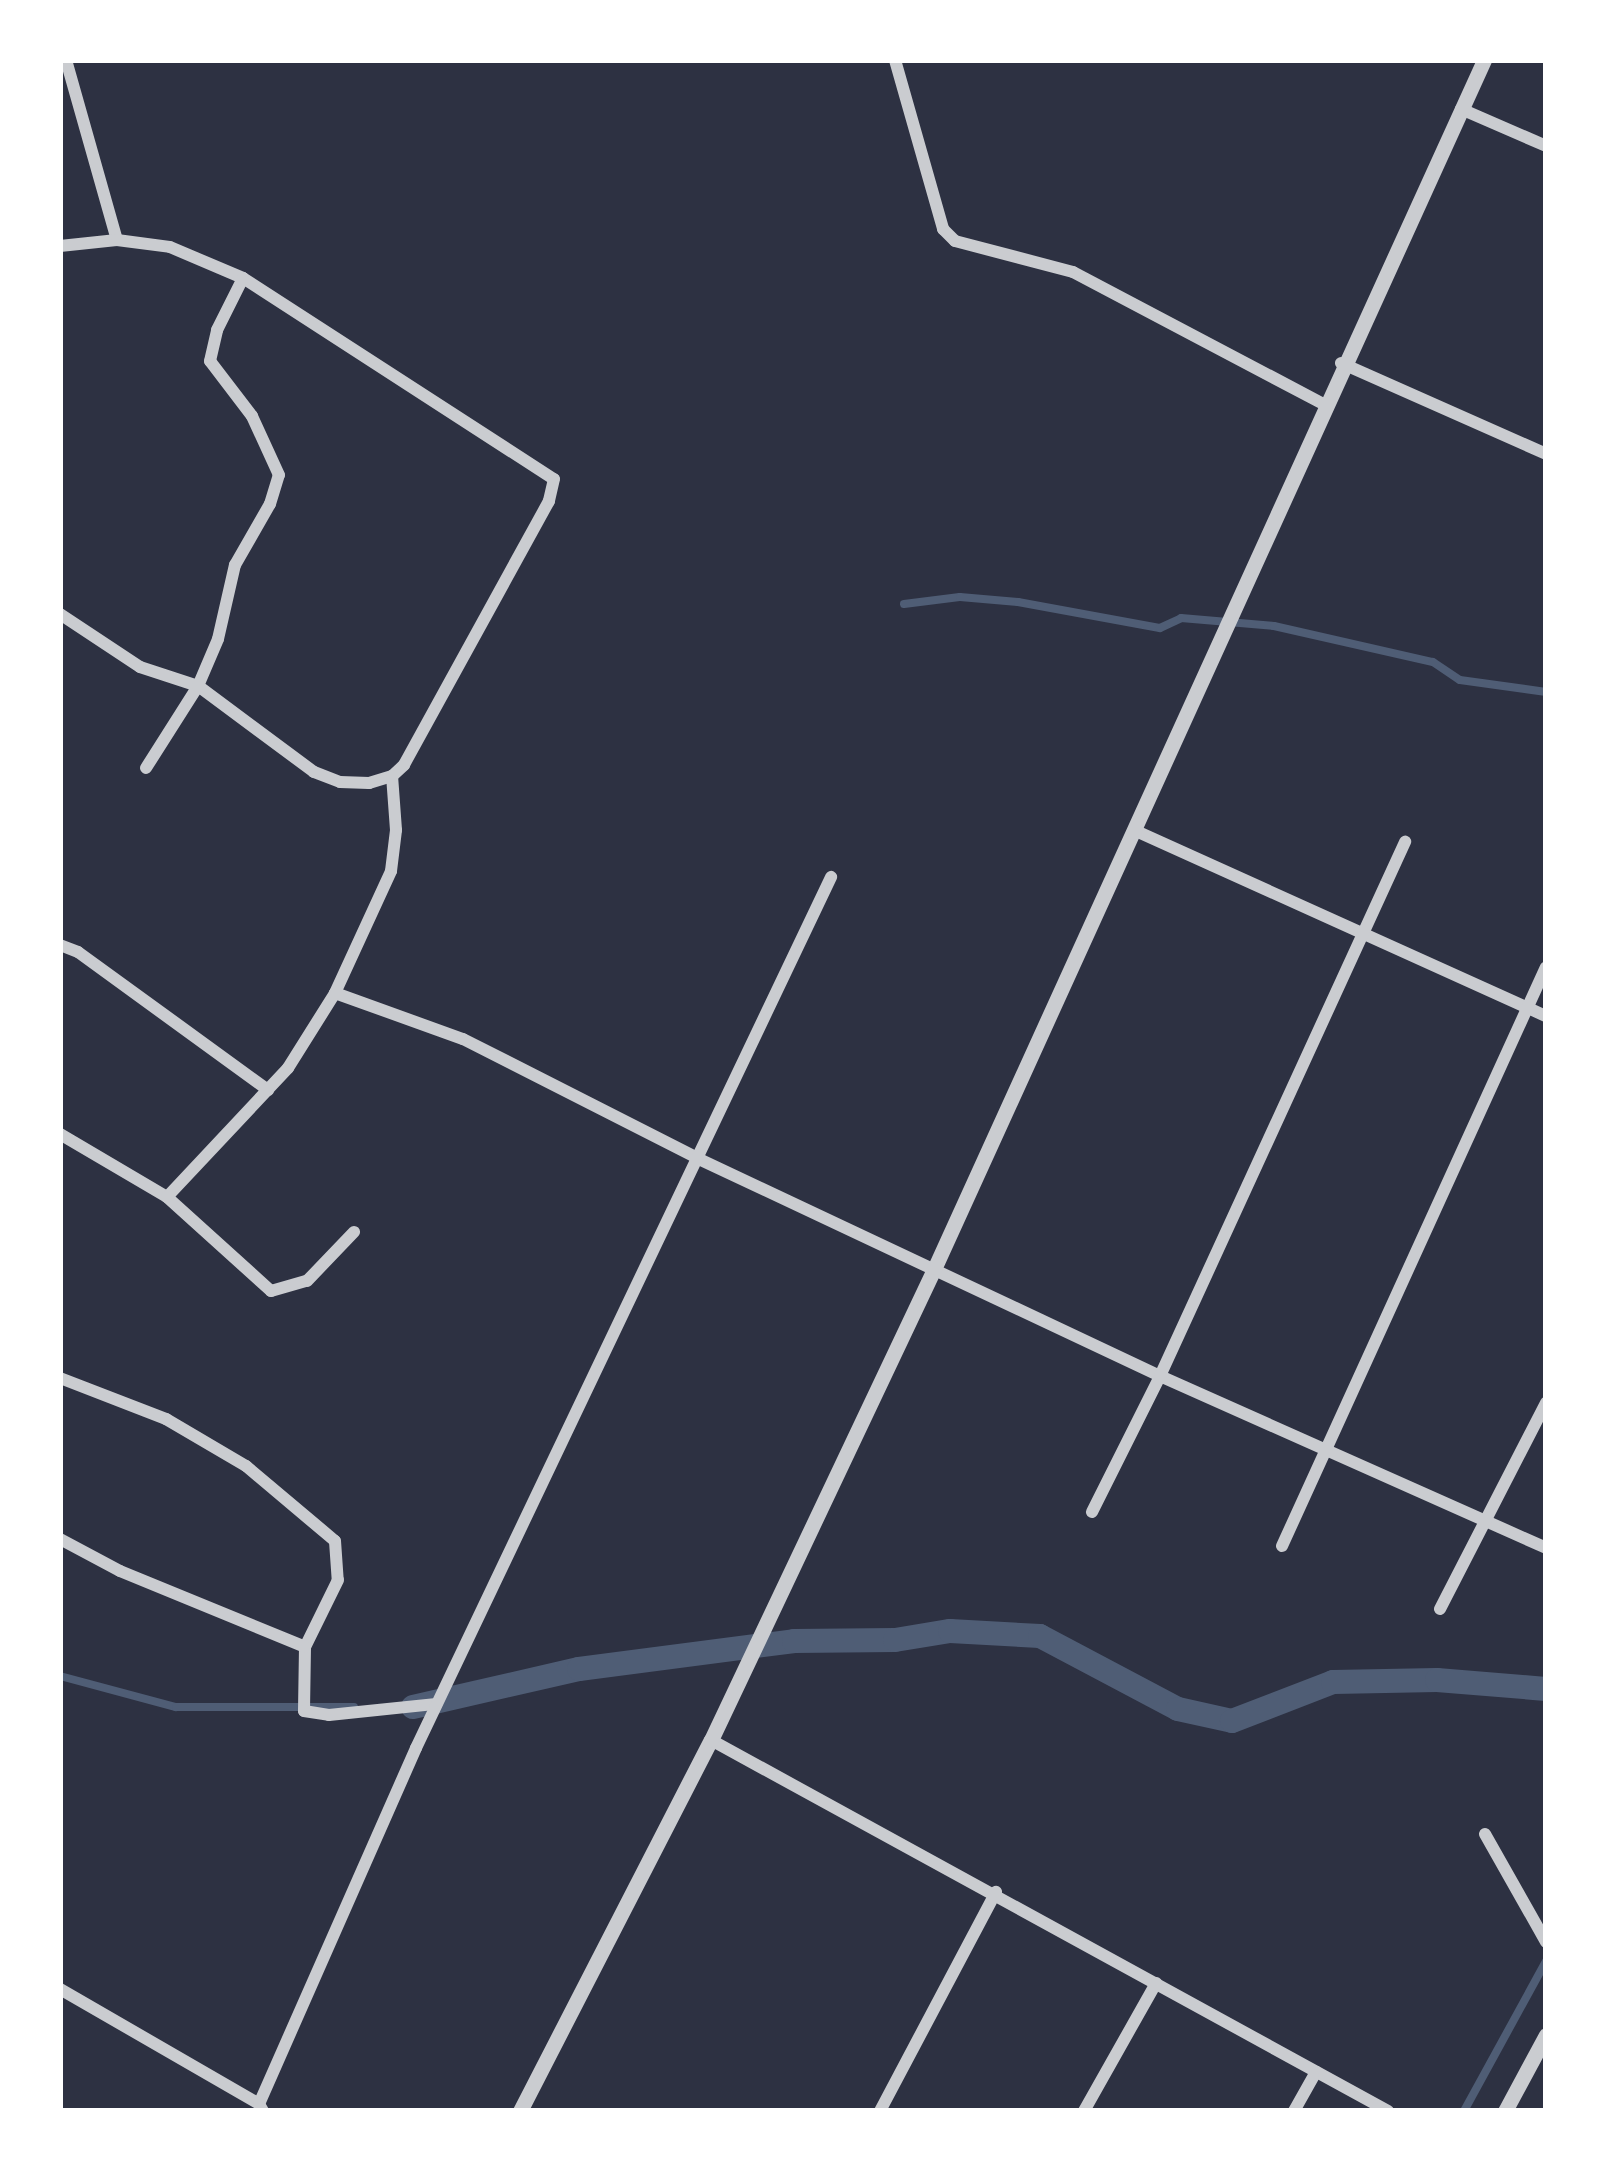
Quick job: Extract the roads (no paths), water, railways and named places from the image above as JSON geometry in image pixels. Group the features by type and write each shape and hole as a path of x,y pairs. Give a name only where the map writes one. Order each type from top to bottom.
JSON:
{"street":[{"path":"66,60 117,240"},
{"path":"895,60 943,229 956,241 1073,272 1323,404"},
{"path":"520,2111 711,1741 740,1671 935,1267 1136,831 1198,678 1341,363 1484,60"},
{"path":"1461,109 1546,146"},
{"path":"60,247 117,240 170,247 243,278 554,479 549,501 404,765 392,776 369,783 340,782 314,772 198,686 140,668 60,614"},
{"path":"146,768 198,686 218,639 235,565 270,504 279,475 252,416 210,361 217,330 243,278"},
{"path":"1341,363 1546,454"},
{"path":"167,1197 288,1068 335,993 391,871 396,830 392,776"},
{"path":"1136,831 1546,1016"},
{"path":"1092,1512 1160,1376 1405,842"},
{"path":"60,1989 261,2108 436,1704 700,1160 831,877"},
{"path":"60,945 78,952 268,1090"},
{"path":"1282,1546 1546,967"},
{"path":"335,993 463,1039 700,1160 1160,1376 1546,1548"},
{"path":"60,1134 167,1197 272,1291 307,1281 353,1232"},
{"path":"60,1378 166,1419 246,1466 335,1541 338,1580 305,1647 304,1711 329,1715 436,1704"},
{"path":"1440,1609 1490,1521 1546,1403"},
{"path":"60,1539 120,1571 305,1647"},
{"path":"711,1741 996,1892 1388,2111"},
{"path":"1485,1834 1546,1942"},
{"path":"880,2111 996,1892"},
{"path":"1084,2111 1156,1983"},
{"path":"1505,2111 1546,2035"},
{"path":"1294,2111 1316,2072"}],"waterway":[{"path":"904,604 960,597 1018,602 1160,628 1181,618 1274,626 1433,662 1460,680 1546,692"},
{"path":"413,1707 579,1669 794,1641 895,1640 950,1631 1040,1636 1178,1709 1232,1721 1333,1682 1437,1680 1546,1689"},
{"path":"60,1676 176,1707 354,1707"},
{"path":"1464,2111 1546,1961"}]}
